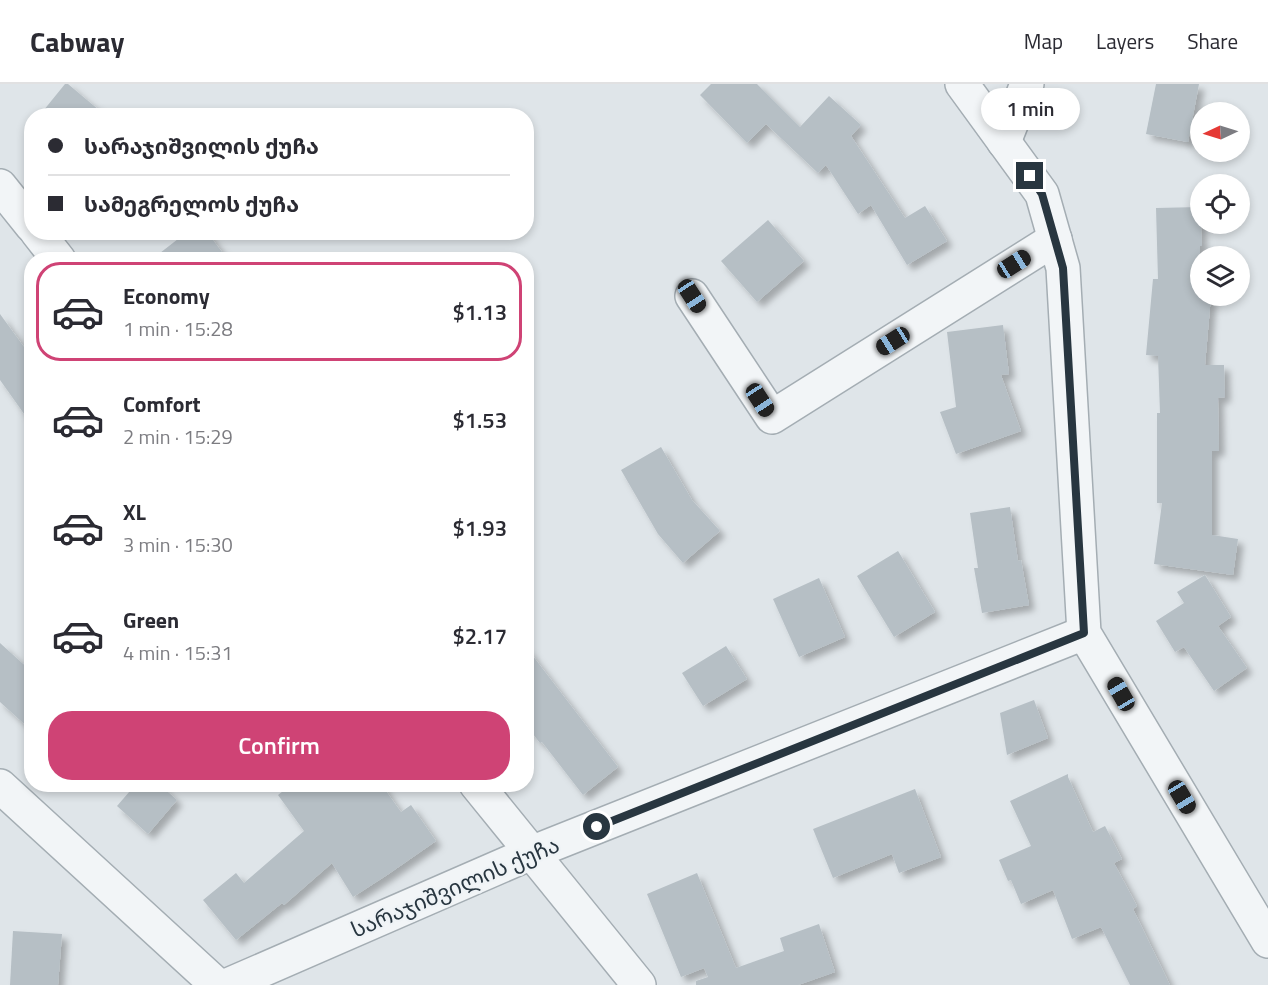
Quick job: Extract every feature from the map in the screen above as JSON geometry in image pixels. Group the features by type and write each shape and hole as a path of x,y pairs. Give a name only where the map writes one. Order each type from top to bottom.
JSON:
{"street":[{"path":"962,84 1042,194 1063,268 1084,633 1268,941"},
{"path":"1004,142 1027,84"},
{"path":"0,186 24,216"},
{"path":"692,296 771,417 1055,239"},
{"name":"სარაჯიშვილის ქუჩა","path":"228,985 531,853 1084,633"},
{"path":"0,786 217,985"},
{"path":"482,792 639,985"}],"building":[{"path":"65,84 68,84 96,108 46,108"},
{"path":"711,84 757,84 800,127 829,96 861,125 851,136 905,218 925,206 947,241 907,265 871,205 858,214 826,165 818,173 766,124 747,143 700,95"},
{"path":"1156,84 1199,84 1196,102 1190,102 1188,142 1146,134"},
{"path":"1190,207 1190,234 1201,234 1202,246 1190,246 1190,306 1210,306 1205,365 1224,365 1225,397 1218,398 1219,451 1212,451 1212,535 1238,539 1233,575 1154,564 1162,503 1157,503 1157,413 1160,413 1158,356 1146,355 1153,279 1158,279 1156,208"},
{"path":"768,220 804,261 757,302 721,261"},
{"path":"177,240 213,240 222,252 161,252"},
{"path":"0,314 24,347 24,414 0,380"},
{"path":"1003,325 1009,374 1001,375 1021,431 956,454 940,412 956,407 947,332"},
{"path":"661,447 692,500 720,531 683,563 658,534 621,470"},
{"path":"1010,507 1018,561 1021,560 1029,605 982,613 974,568 978,568 970,513"},
{"path":"898,551 935,612 894,637 857,576"},
{"path":"1205,575 1231,617 1218,626 1247,668 1214,691 1184,647 1175,652 1156,621 1184,603 1177,592"},
{"path":"819,578 845,637 799,657 773,599"},
{"path":"0,643 24,665 24,724 0,702"},
{"path":"726,646 747,679 703,706 682,673"},
{"path":"534,657 618,767 583,795 542,742 540,743 534,735"},
{"path":"1034,700 1048,738 1007,755 1000,713"},
{"path":"1068,774 1093,832 1105,826 1122,859 1114,863 1137,906 1133,909 1170,985 1130,985 1101,927 1072,939 1053,890 1021,904 1011,880 1008,881 999,860 1031,846 1010,801"},
{"path":"915,789 941,857 899,873 892,854 833,878 813,829"},
{"path":"129,792 168,792 177,800 148,834 117,806"},
{"path":"282,792 387,792 401,812 411,805 436,841 353,897 332,863 284,905 282,903 236,940 203,900 236,873 244,883 304,831 278,795"},
{"path":"697,873 736,968 784,951 780,938 819,924 835,972 798,985 696,985 696,981 708,977 704,968 681,977 647,894"},
{"path":"13,931 62,934 58,985 10,985"}],"route":[{"path":"597,827 1084,633 1063,268 1042,194 1030,176"}]}
